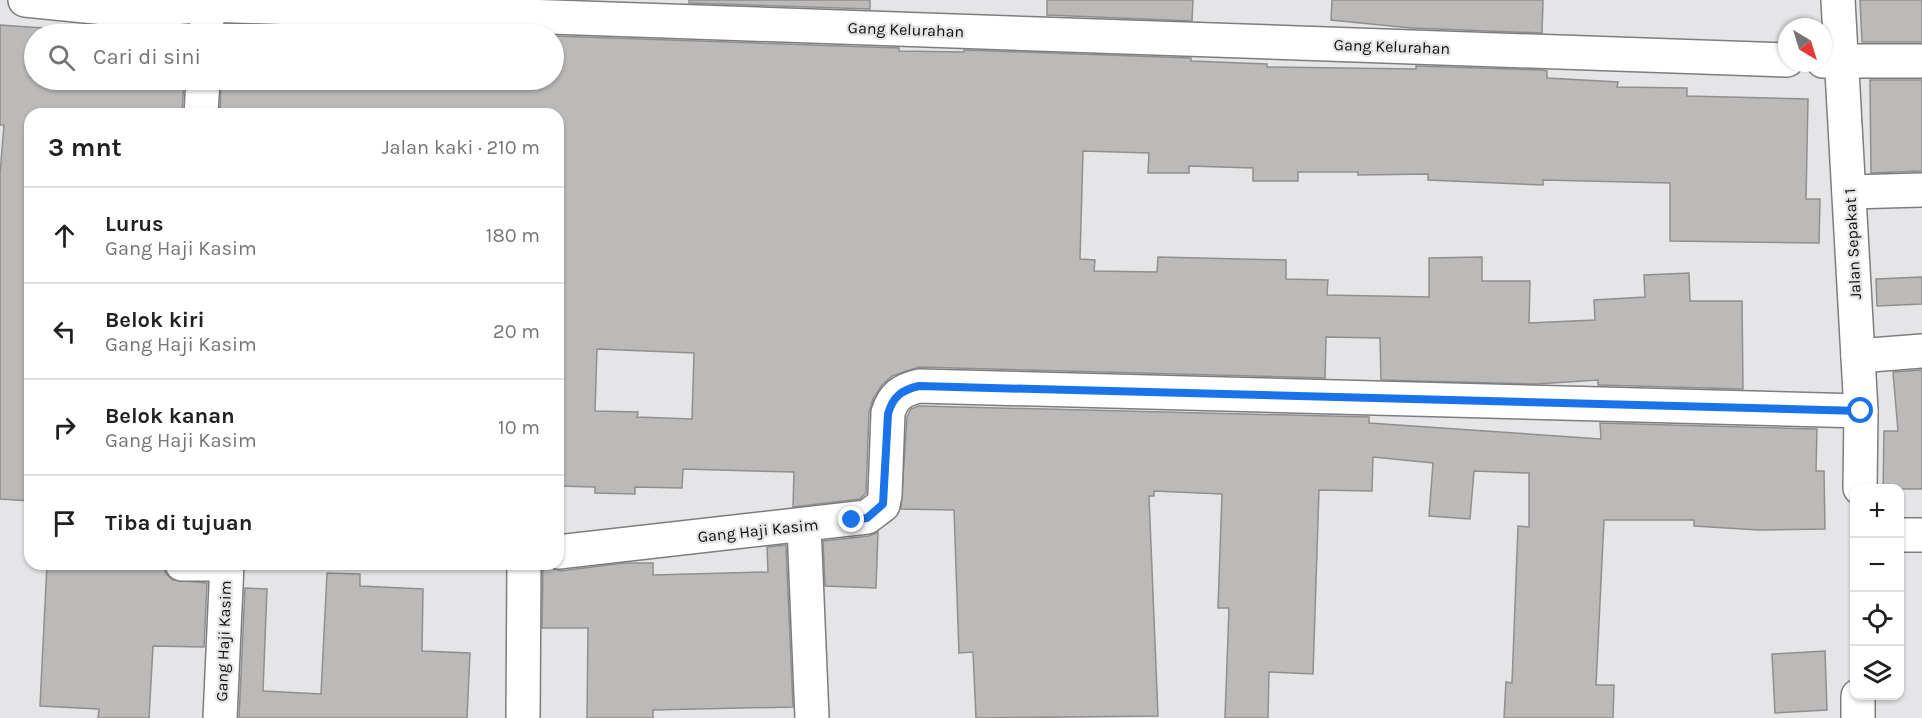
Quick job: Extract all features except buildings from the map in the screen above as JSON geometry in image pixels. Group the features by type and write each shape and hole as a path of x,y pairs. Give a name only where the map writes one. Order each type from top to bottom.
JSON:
{"street":[{"name":"Gang Kelurahan","path":"25,0 136,5 207,20 365,24"},
{"name":"Jalan Sepakat 1","path":"1838,0 1833,61 1849,192 1861,411 1860,484"},
{"name":"Gang Kelurahan","path":"564,29 1778,60"},
{"path":"1833,61 1922,61"},
{"path":"201,108 202,90"},
{"path":"1849,192 1922,190"},
{"path":"1858,356 1922,351"},
{"name":"Gang Haji Kasim","path":"564,551 867,518 883,504 888,414 891,404 906,389 919,386 1861,411"},
{"path":"804,526 812,718"},
{"path":"1904,535 1922,535"},
{"name":"Gang Haji Kasim","path":"220,718 226,570"},
{"path":"522,718 524,570"},
{"path":"1858,700 1858,718"}],"route":[{"path":"852,520 867,518 883,504 888,414 891,404 896,396 906,389 919,386 1861,411"}]}
